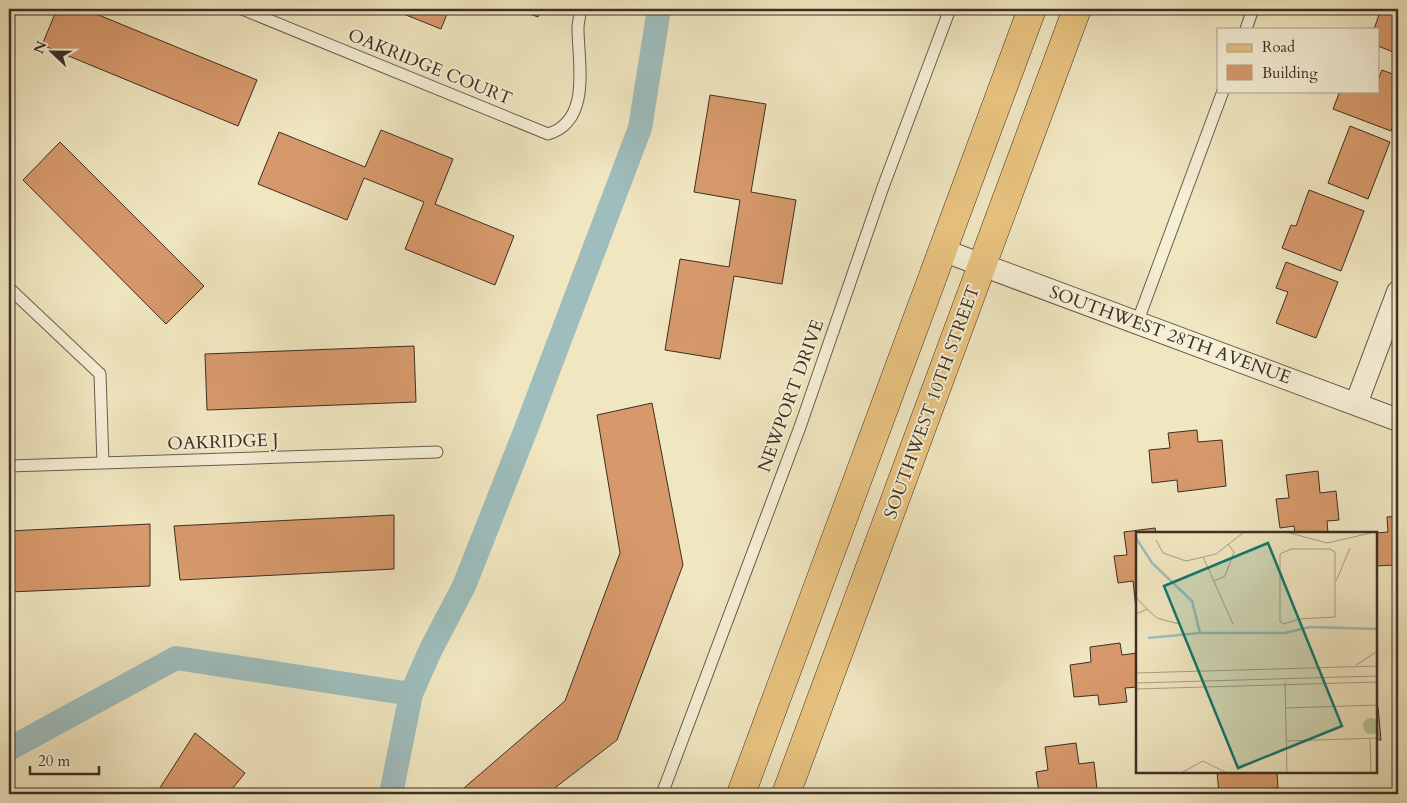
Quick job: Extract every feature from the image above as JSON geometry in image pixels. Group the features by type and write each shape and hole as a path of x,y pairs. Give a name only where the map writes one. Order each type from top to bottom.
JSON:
{"main road":[{"path":"741,794 1032,9"},
{"name":"SOUTHWEST 10TH STREET","path":"786,794 1077,9"}],"street":[{"name":"SOUTHWEST 28TH AVENUE","path":"942,250 1398,420"},
{"path":"1356,404 1398,292"}],"lane":[{"name":"OAKRIDGE COURT","path":"242,9 548,134 558,131 569,120 576,109 580,85 578,26 581,9"},
{"name":"NEWPORT DRIVE","path":"662,794 800,427 883,187 950,9"},
{"path":"1246,28 1253,9"},
{"path":"1137,323 1223,92"},
{"path":"9,288 100,374 103,463"},
{"name":"OAKRIDGE J","path":"9,466 437,452"}],"building":[{"path":"57,9 84,9 257,80 238,126 42,45"},
{"path":"391,9 449,9 441,29"},
{"path":"517,9 541,9 538,17"},
{"path":"1381,9 1398,9 1398,54 1380,47 1380,28 1374,28"},
{"path":"1382,70 1398,76 1398,112 1391,131 1333,109 1340,92 1380,92 1380,75"},
{"path":"710,95 766,104 751,192 796,200 782,284 734,276 720,359 665,350 680,259 729,267 740,200 694,192"},
{"path":"1350,126 1390,142 1368,199 1328,183"},
{"path":"381,130 453,159 435,204 514,236 495,285 405,249 424,202 364,178 347,220 258,184 279,132 365,167"},
{"path":"60,142 204,286 166,324 23,180"},
{"path":"1309,190 1364,211 1341,271 1282,248 1291,225 1296,226"},
{"path":"1286,262 1338,282 1316,338 1276,323 1288,292 1276,288"},
{"path":"414,346 416,402 207,410 205,354"},
{"path":"652,403 683,565 617,740 547,794 457,794 565,701 620,553 597,415"},
{"path":"1197,430 1198,442 1222,440 1226,486 1178,492 1177,480 1152,483 1149,450 1170,448 1168,433"},
{"path":"1318,471 1320,493 1336,491 1339,520 1327,521 1328,532 1295,532 1294,526 1280,528 1276,499 1289,498 1286,475"},
{"path":"394,515 394,569 180,580 174,526"},
{"path":"1398,516 1398,581 1396,581 1394,565 1377,566 1377,533 1388,532 1387,517"},
{"path":"150,524 150,586 9,592 9,531"},
{"path":"1155,528 1156,532 1136,532 1136,609 1133,581 1118,583 1114,556 1127,555 1124,532"},
{"path":"1120,643 1122,655 1136,653 1136,687 1125,688 1127,702 1099,705 1098,695 1074,697 1070,665 1091,662 1090,647"},
{"path":"1377,707 1378,707 1381,740 1377,740"},
{"path":"195,733 245,773 228,794 156,794"},
{"path":"1076,743 1079,764 1094,762 1097,789 1086,791 1086,794 1039,794 1036,772 1048,770 1045,747"},
{"path":"1217,773 1277,773 1278,788 1264,789 1264,794 1219,794"}],"waterway":[{"path":"9,749 176,658 411,694 431,649 464,586 526,429 640,128 659,9"},
{"path":"391,794 411,694"}]}
